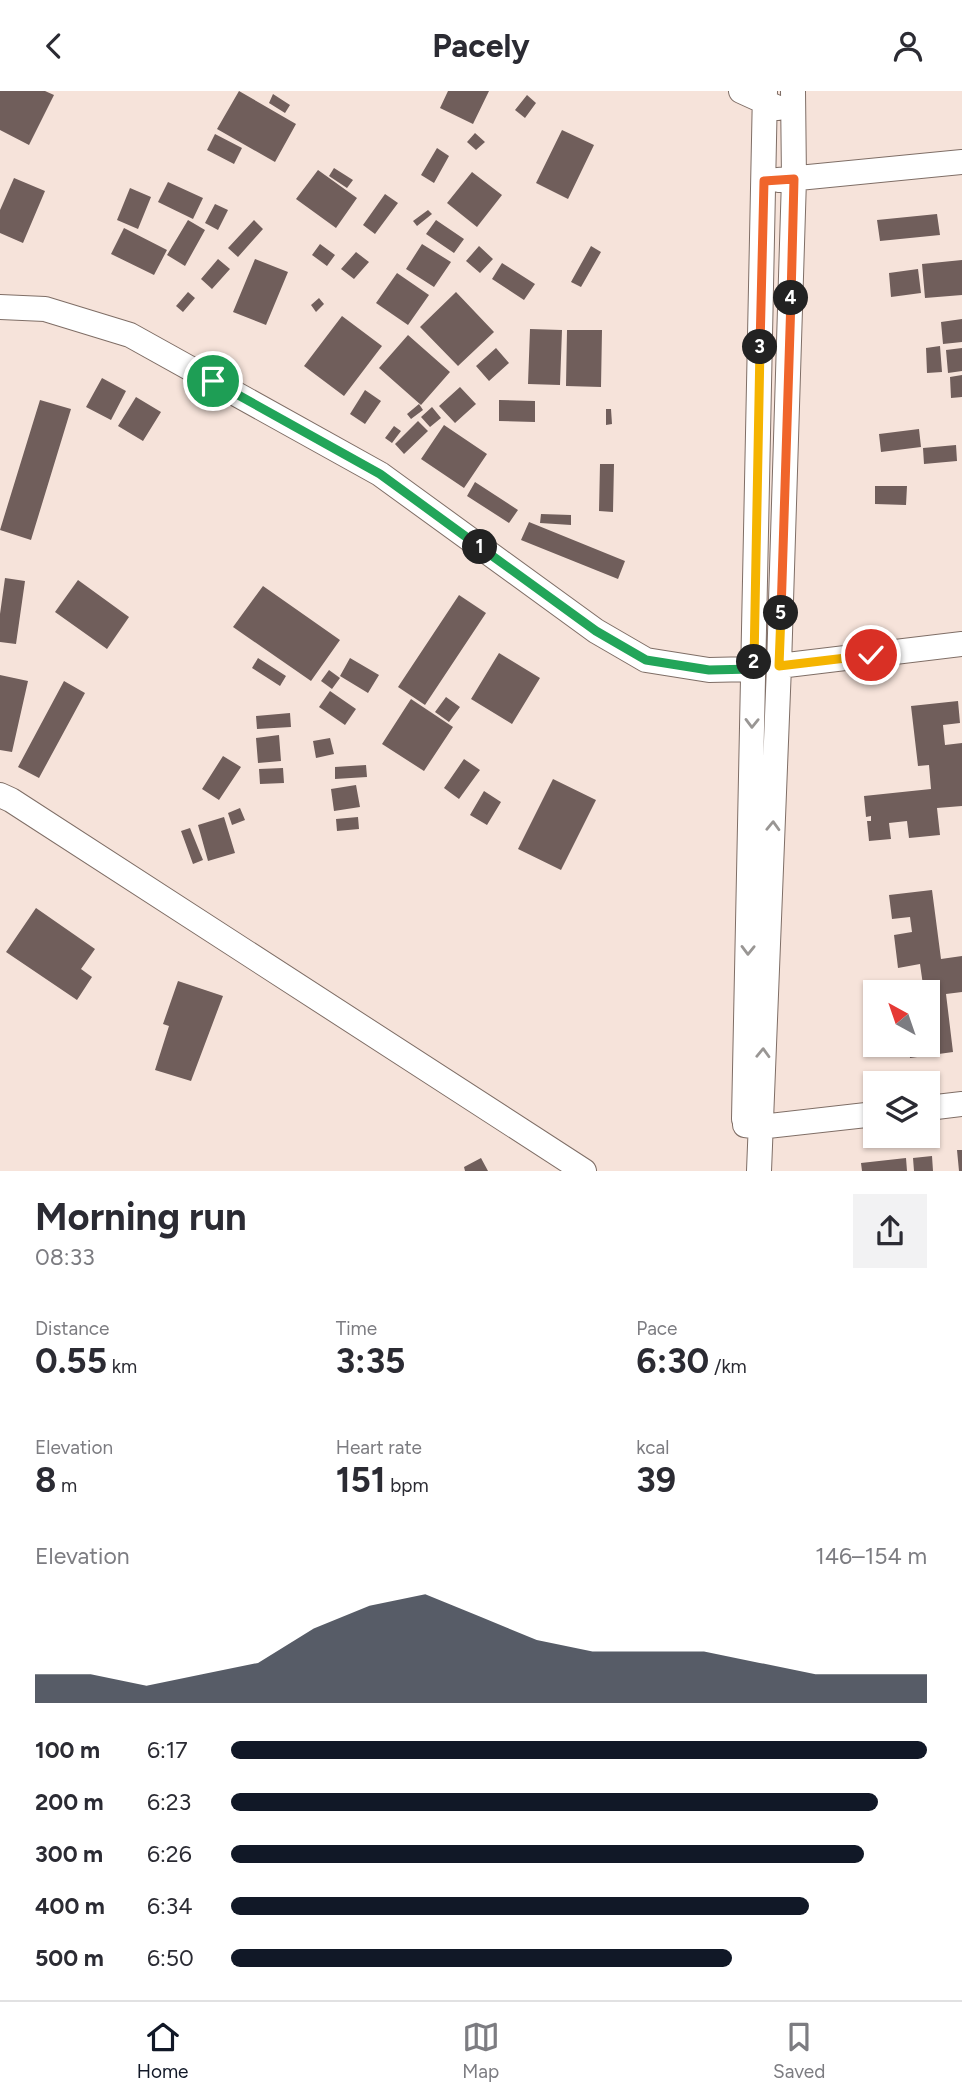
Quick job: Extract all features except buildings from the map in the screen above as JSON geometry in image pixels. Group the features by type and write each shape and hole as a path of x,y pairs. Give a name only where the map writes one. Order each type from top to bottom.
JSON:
{"street":[{"path":"741,91 793,103 794,179 779,666 752,1126 743,1171"},
{"path":"759,1171 752,1126 753,669 765,97"},
{"path":"764,181 962,162"},
{"path":"0,307 45,309 130,335 141,341 380,474 596,631 646,660 709,670 753,669"},
{"path":"779,666 962,644"},
{"path":"0,795 35,815 583,1171"},
{"path":"940,1107 962,1104"},
{"path":"752,1126 863,1115"}],"route":[{"path":"213,381 380,474 596,631 646,660 709,670 753,669 764,181 794,179 779,666 871,655"}]}
